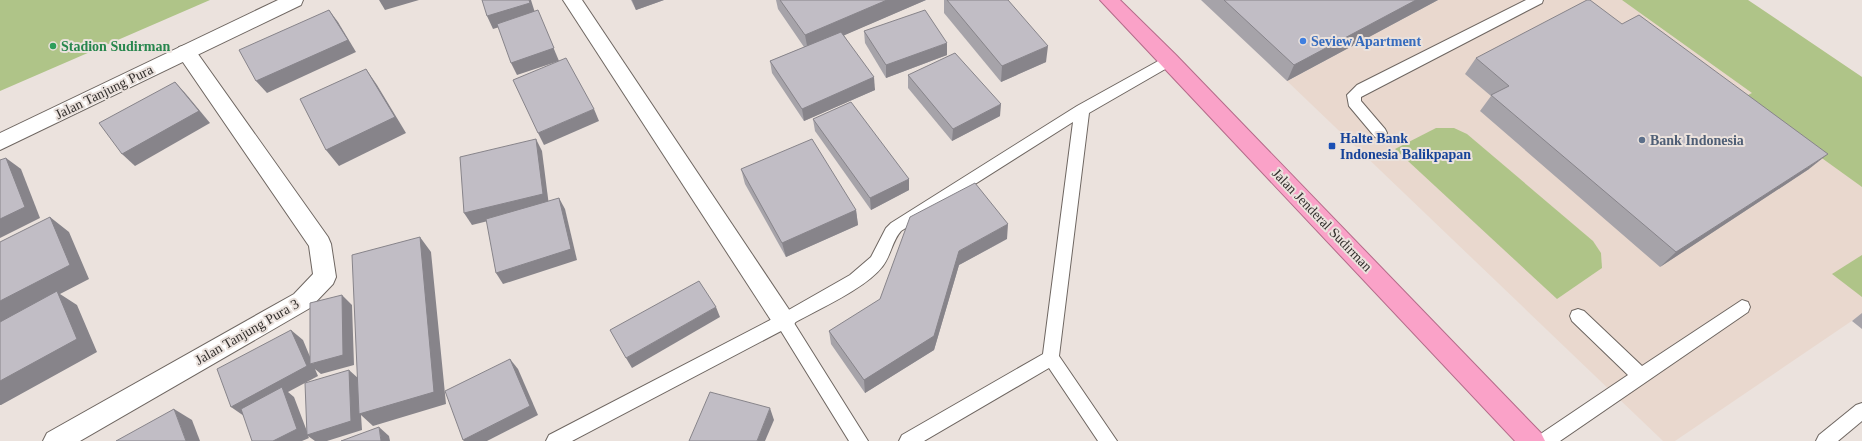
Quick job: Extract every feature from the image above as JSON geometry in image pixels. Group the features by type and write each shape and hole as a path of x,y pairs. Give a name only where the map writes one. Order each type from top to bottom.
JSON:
{"highway":[{"name":"Jalan Jenderal Sudirman","path":"1109,0 1169,60 1532,441"}],"street":[{"name":"Jalan Tanjung Pura","path":"0,142 294,0"},
{"path":"572,0 784,321"},
{"name":"Jalan Tanjung Pura 3","path":"56,441 302,302 325,277 320,244 186,52"}],"lane":[{"path":"1380,133 1354,102 1354,95 1537,0"},
{"path":"555,441 784,321 856,280 877,262 891,232 896,227 1082,110 1169,60"},
{"path":"1082,110 1051,358 1108,441"},
{"path":"1545,441 1742,307"},
{"path":"1578,316 1641,376"},
{"path":"784,321 859,441"},
{"path":"908,441 1051,358"},
{"path":"1825,441 1862,411"}],"shaded area":[{"path":"1438,0 1748,0 1862,77 1862,314 1675,441 1663,441 1287,81"}],"green space":[{"name":"Stadion Sudirman","path":"0,0 210,0 0,91"},
{"path":"1622,0 1748,0 1862,77 1862,187 1740,99 1752,93"},
{"path":"1436,128 1454,128 1467,134 1593,241 1601,253 1602,268 1557,299 1395,149"},
{"path":"1862,255 1862,297 1832,274"}],"building":[{"path":"482,0 529,0 530,3 487,16"},
{"path":"780,0 887,0 805,35"},
{"path":"947,0 1008,0 1048,46 1002,66"},
{"name":"Seview Apartment","path":"1224,0 1416,0 1294,65"},
{"name":"Bank Indonesia","path":"1587,0 1590,0 1622,24 1639,15 1828,154 1676,252 1491,95 1509,86 1476,58"},
{"path":"329,10 348,40 256,81 239,50"},
{"path":"538,10 554,48 511,63 497,24"},
{"path":"925,10 947,43 886,65 864,31"},
{"path":"841,32 874,77 802,109 770,61"},
{"path":"955,53 1001,104 953,129 908,75"},
{"path":"566,58 594,109 538,133 513,80"},
{"path":"366,69 395,117 326,150 300,99"},
{"path":"175,82 199,111 122,154 99,123"},
{"path":"851,102 909,179 870,198 813,119"},
{"path":"536,139 543,194 464,213 460,157"},
{"path":"812,139 856,210 782,243 741,169"},
{"path":"6,158 25,207 0,219 0,160"},
{"path":"975,183 1008,224 959,251 934,336 864,380 829,331 880,299 910,217"},
{"path":"559,198 571,249 496,273 486,219"},
{"path":"50,217 70,265 0,301 0,242"},
{"path":"420,237 434,392 359,414 352,255"},
{"path":"699,281 716,307 626,358 610,330"},
{"path":"57,291 77,339 0,381 0,322"},
{"path":"342,295 343,355 310,364 310,303"},
{"path":"291,330 307,366 231,407 217,369"},
{"path":"510,359 530,406 463,440 445,391"},
{"path":"349,370 351,421 307,435 305,383"},
{"path":"282,387 297,429 273,441 252,441 241,409"},
{"path":"710,392 770,408 757,441 689,441"},
{"path":"174,409 186,441 116,441"},
{"path":"379,427 381,441 341,441"}],"place":[{"name":"Seview Apartment","path":"1303,41"},
{"name":"Stadion Sudirman","path":"53,46"},
{"name":"Bank Indonesia","path":"1642,140"},
{"name":"Halte Bank Indonesia Balikpapan","path":"1332,146"}]}
